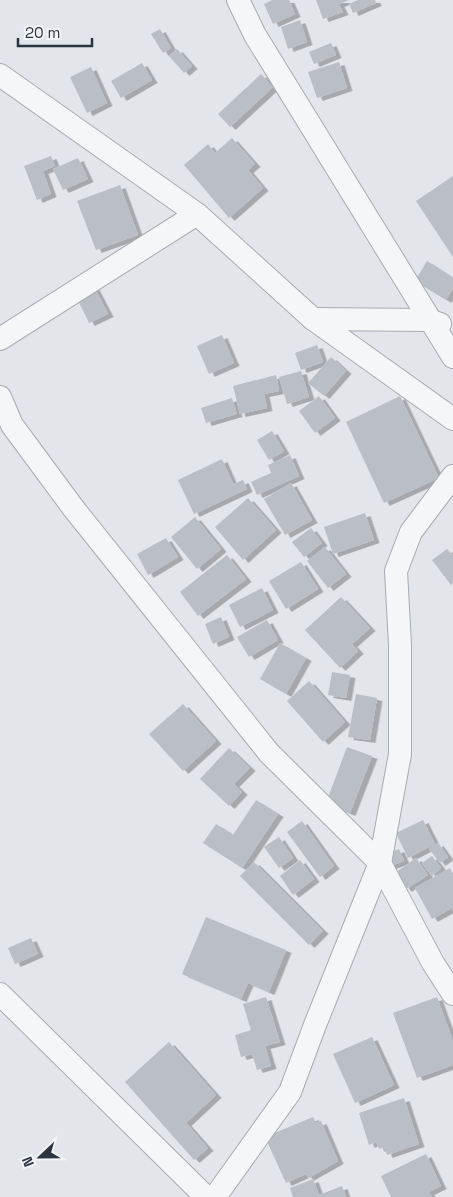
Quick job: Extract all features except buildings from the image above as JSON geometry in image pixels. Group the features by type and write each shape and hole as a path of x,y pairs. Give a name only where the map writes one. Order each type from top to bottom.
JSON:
{"street":[{"path":"238,0 255,35 428,320 453,357"},
{"path":"0,75 197,214 313,319 453,418"},
{"path":"0,339 197,214"},
{"path":"313,319 428,320 453,329"},
{"path":"0,397 12,425 74,509 269,753 380,863 433,963 453,994"},
{"path":"215,1197 290,1092 380,863 400,754 400,645 396,570 410,532 453,476"},
{"path":"0,994 206,1197"}]}
